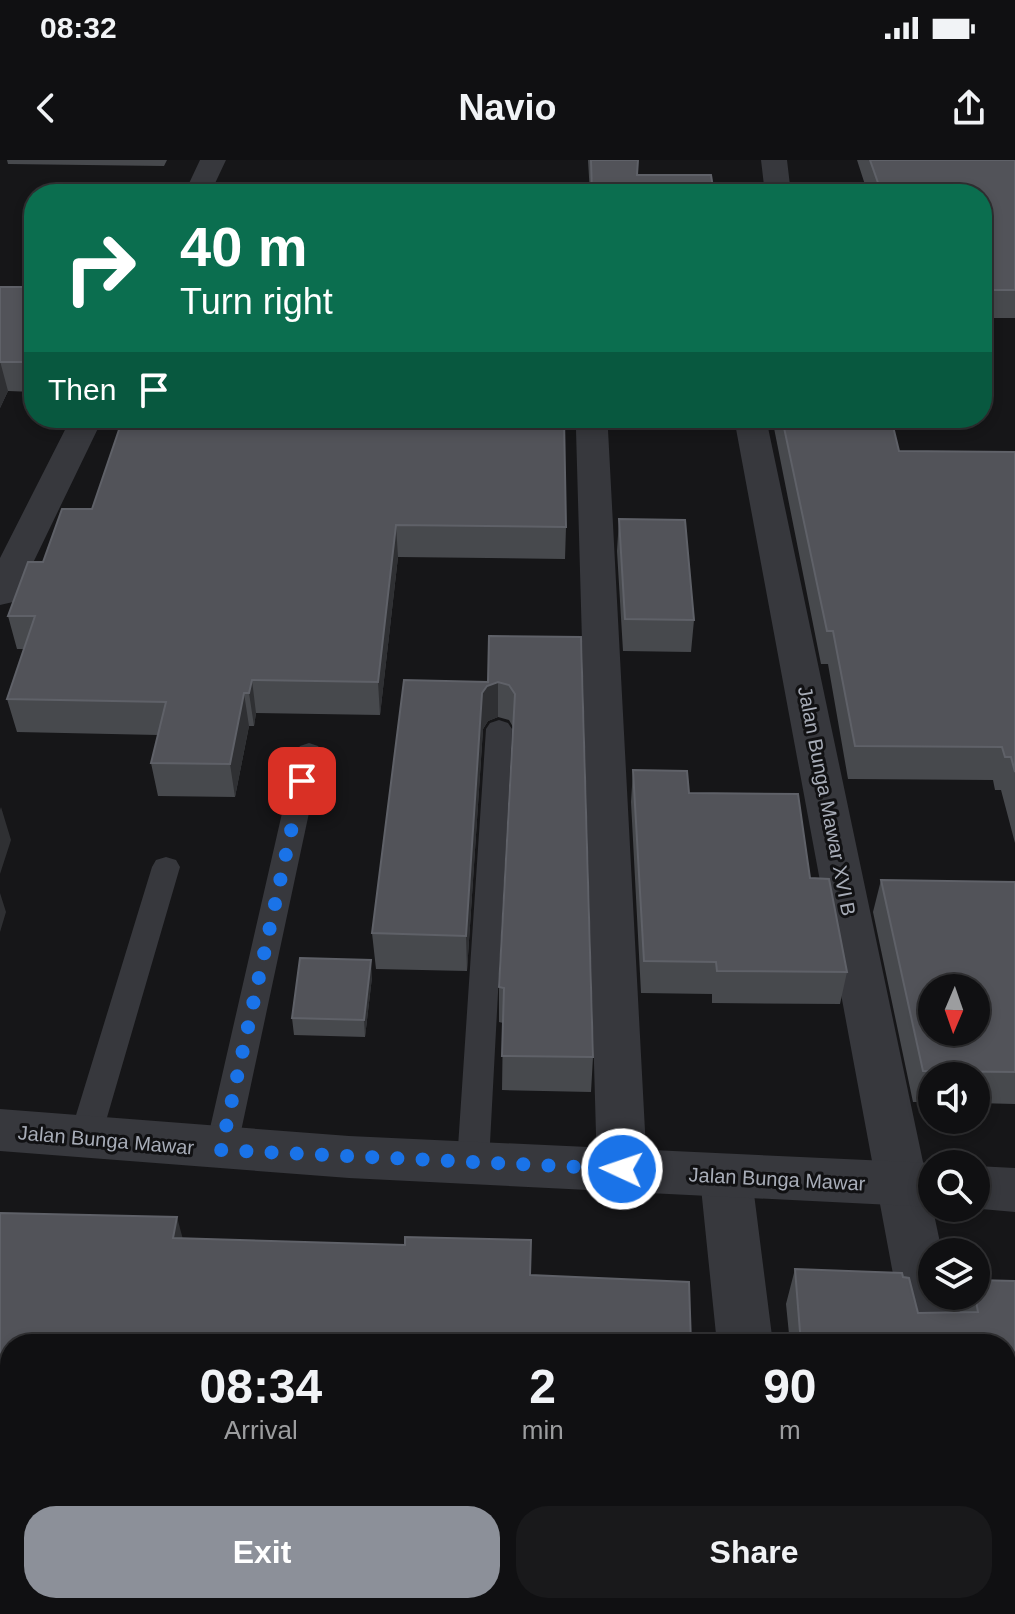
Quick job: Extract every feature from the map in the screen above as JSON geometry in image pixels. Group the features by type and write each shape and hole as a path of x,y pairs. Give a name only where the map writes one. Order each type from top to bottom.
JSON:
{"street":[{"path":"202,184 213,160"},
{"path":"774,160 777,184"},
{"path":"0,594 82,428"},
{"name":"Jalan Bunga Mawar XVI B","path":"752,428 918,1185"},
{"path":"592,430 622,1169"},
{"name":"Jalan Bunga Mawar","path":"0,1130 221,1150 622,1169 726,1178 918,1185"},
{"path":"726,1178 744,1334"},
{"path":"990,1189 1015,1190"},
{"name":"Jalan Bunga Mawar XVI B","path":"922,1222 933,1334"}],"lane":[{"path":"473,1162 499,729"},
{"path":"221,1150 309,752"},
{"path":"85,1138 166,867"}],"building":[{"path":"591,160 638,160 637,175 711,175 712,184 592,184"},
{"path":"870,160 1015,160 1015,290 992,290 992,184 878,184"},
{"path":"0,287 24,287 24,362 0,362"},
{"path":"120,428 564,428 566,527 396,525 378,682 252,680 249,693 244,693 230,764 151,763 166,702 7,699 35,616 8,616 28,562 43,562 62,509 92,509"},
{"path":"784,428 893,428 899,451 1015,452 1015,772 1011,757 1005,757 1002,747 855,746 833,631 827,631"},
{"path":"619,519 685,520 694,620 625,619"},
{"path":"489,636 581,637 593,1057 502,1056 504,988 499,987 515,694 509,685 498,682 487,686 482,693 466,936 372,933 404,680 488,682"},
{"path":"633,770 687,771 689,793 798,794 810,878 829,879 847,972 717,971 716,962 644,961"},
{"path":"881,880 1015,882 1015,1072 990,1072 990,1062 921,1062"},
{"path":"300,958 371,960 364,1020 292,1018"},
{"path":"0,1213 177,1217 173,1238 405,1245 405,1237 531,1240 530,1275 689,1282 691,1334 0,1334"},
{"path":"795,1269 902,1273 903,1277 909,1278 918,1313 990,1310 990,1280 1015,1281 1015,1334 800,1334"}],"route":[{"path":"302,781 221,1150 622,1169"}]}
